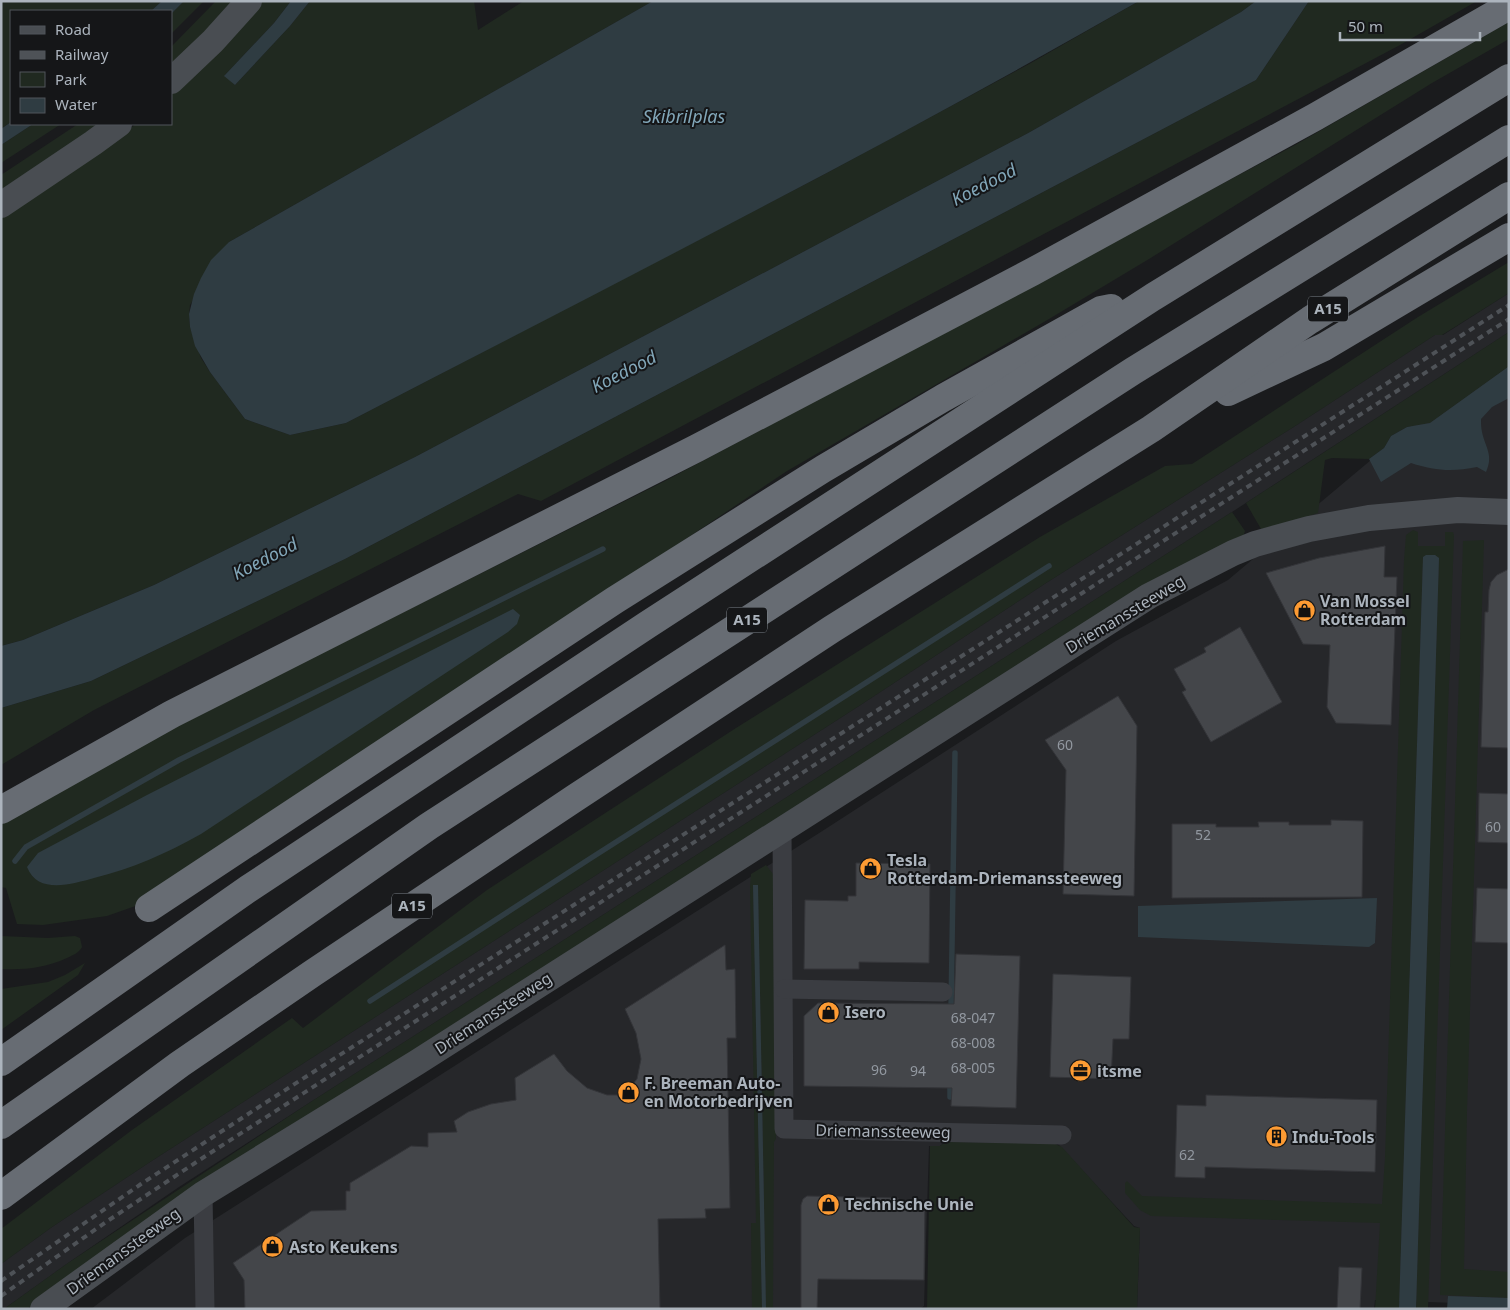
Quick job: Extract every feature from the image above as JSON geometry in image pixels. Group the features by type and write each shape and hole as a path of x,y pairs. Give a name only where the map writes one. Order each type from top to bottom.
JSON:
{"highway":[{"path":"1,810 172,714 697,448 1032,272 1306,122 1509,6"},
{"path":"1,1062 248,889 647,625 1153,297 1509,78"},
{"name":"A15","path":"1,1125 429,826 1133,371 1509,139"},
{"name":"A15","path":"1,1196 180,1064 346,951 832,629 1151,429 1310,320 1509,196"},
{"name":"A15","path":"1151,429 1324,347 1509,237"},
{"path":"149,908 615,600 823,469 943,398 1101,310 1153,297"}],"main road":[{"path":"172,80 213,41 250,1"},
{"path":"1,205 118,125"},
{"name":"Driemanssteeweg","path":"43,1309 203,1194 408,1068 1149,596 1233,553 1255,544 1309,529 1368,518 1458,510 1509,512"}],"street":[{"name":"Driemanssteeweg","path":"782,830 784,1129 1062,1135"},
{"path":"784,989 943,992"},
{"name":"Driemanssteeweg","path":"203,1194 205,1309"}],"shaded area":[{"path":"1509,293 1509,332 1232,512 179,1187 4,1309 1,1309 1,1264 52,1227 862,704 1046,583 1292,428 1435,335 1443,335"},
{"path":"1509,352 1509,1305 1375,1300 1374,1309 1137,1309 1140,1228 1134,1226 1058,1144 945,1142 940,1146 929,1146 924,1306 920,1309 91,1309 185,1238 1116,641 1228,580 1477,371"}],"green space":[{"path":"1,1 162,1 152,10 10,10 10,123 1,129"},
{"path":"184,1 204,1 172,33 172,13"},
{"path":"216,1 235,1 172,64 172,46"},
{"path":"263,1 291,1 274,23 225,75 235,85 290,26 310,1 474,1 478,30 524,1 653,1 229,242 190,305 190,327 201,358 245,419 290,435 346,423 825,174 1031,63 1139,1 1256,1 1241,12 1030,132 415,457 154,585 23,640 1,646 1,217 135,125 172,125 172,93 208,61"},
{"path":"1309,1 1477,1 1400,45 541,501 518,494 94,710 1,765 1,708 91,681 345,559 1256,80"},
{"path":"1509,22 1509,39 1432,83 1049,319 787,471 144,903 107,916 43,925 17,924 6,888 1,887 1,824 160,734 665,481 1297,144"},
{"path":"31,125 59,125 1,163 1,145"},
{"path":"76,125 98,125 1,190 1,175"},
{"path":"1509,262 1509,293 1442,335 1435,335 1292,428 1046,583 862,704 150,1162 52,1227 1,1264 1,1229 132,1130 292,1018 303,1028 487,890 736,728 1040,537 1165,466 1192,464 1418,317"},
{"path":"1509,332 1508,367 1430,423 1407,427 1391,436 1384,448 1369,459 1332,458 1325,460 1318,513 1271,528 1261,529 1246,503"},
{"path":"1232,512 1245,531 1243,537 105,1252 27,1309 4,1309 68,1263 306,1105"},
{"path":"1413,530 1418,532 1418,546 1445,546 1445,532 1453,532 1454,535 1428,1309 1416,1309 1439,558 1435,555 1423,557 1399,1309 1375,1309 1380,1223 1151,1216 1140,1210 1125,1193 1125,1183 1127,1181 1142,1196 1382,1204 1404,560 1406,535"},
{"path":"1484,540 1464,1269 1509,1272 1509,1298 1440,1295 1463,541"},
{"path":"766,865 773,874 776,1139 774,1142 773,1309 766,1309 758,885 753,885 762,1309 752,1309 751,1223 756,1223 750,887 751,874"},
{"path":"1,936 48,938 75,936 80,938 82,947 74,955 51,964 27,969 1,969"},
{"path":"85,963 78,975 1,1030 1,989 48,982 65,975"},
{"path":"945,1142 1053,1143 1062,1147 1134,1227 1140,1228 1137,1309 927,1309 930,1146 940,1146"}],"water":[{"path":"162,1 184,1 172,13 172,10 152,10"},
{"path":"291,1 310,1 290,26 235,85 224,76 274,23"},
{"name":"Skibrilplas","path":"653,1 1139,1 844,164 346,423 290,435 245,419 210,372 195,346 190,327 189,314 194,294 211,260 229,242"},
{"name":"Koedood","path":"1256,1 1309,1 1256,80 345,559 91,681 1,708 1,646 23,640 154,585 415,457 1030,132 1241,12"},
{"path":"10,123 10,125 31,125 1,145 1,129"},
{"path":"1508,367 1509,398 1492,407 1481,419 1482,432 1489,456 1486,472 1477,467 1444,470 1411,463 1381,482 1369,459 1384,448 1391,436 1407,427 1430,423"},
{"path":"1435,555 1439,558 1416,1309 1399,1309 1423,557"},
{"path":"513,609 520,615 517,624 508,632 188,841 136,865 66,885 47,884 39,881 32,876 27,867 38,853 147,795"},
{"path":"753,885 758,885 766,1309 762,1309"},
{"path":"1377,898 1375,943 1369,947 1138,937 1138,906"},
{"path":"1448,1296 1509,1298 1509,1309 1447,1309"}],"building":[{"path":"1385,546 1384,577 1397,577 1391,725 1336,723 1327,707 1330,645 1303,644 1266,573 1319,558"},
{"path":"1509,569 1509,748 1481,747 1485,612 1488,612 1491,582 1497,575"},
{"path":"1240,627 1282,702 1211,742 1182,692 1186,690 1174,669 1206,652 1204,648"},
{"path":"1118,696 1137,726 1134,896 1063,894 1066,770 1045,740"},
{"path":"1479,793 1509,794 1509,843 1478,842"},
{"path":"1331,820 1363,821 1362,897 1172,898 1172,824 1216,824 1216,827 1259,827 1258,822 1289,822 1289,825 1331,825"},
{"path":"856,863 930,864 929,963 859,962 859,969 804,969 805,900 848,901 848,896 856,896"},
{"path":"1477,888 1509,889 1509,943 1475,942"},
{"path":"725,945 726,970 735,969 736,1038 727,1038 730,1208 705,1209 706,1218 658,1219 660,1309 245,1309 244,1280 233,1263 311,1211 346,1210 346,1191 350,1191 350,1183 411,1146 428,1147 428,1133 457,1132 454,1121 468,1112 491,1104 516,1100 515,1078 554,1054 567,1071 587,1088 607,1095 618,1095 627,1091 637,1079 641,1059 636,1033 625,1009"},
{"path":"956,954 1020,956 1016,1108 951,1106 952,1088 804,1086 804,1016 818,1003 954,1004"},
{"path":"1053,974 1131,977 1129,1039 1113,1039 1111,1079 1050,1077"},
{"name":"Indu-Tools","path":"1206,1095 1377,1100 1375,1172 1205,1167 1205,1178 1175,1177 1177,1105 1206,1106"},
{"path":"807,1196 898,1198 898,1201 925,1201 924,1280 818,1279 817,1309 801,1309 801,1205 803,1199"},
{"path":"1339,1267 1362,1268 1360,1309 1337,1309"}],"waterway":[{"path":"15,861 26,847 179,760 603,549"},
{"path":"370,1001 1049,566"},
{"path":"951,1011 955,753"},
{"path":"950,1082 950,1097"}],"railway":[{"path":"1,1281 141,1184 265,1103 1509,305"},
{"path":"1,1296 106,1222 204,1157 1509,319"}],"place":[{"name":"Van Mossel Rotterdam","path":"1304,610"},
{"name":"Tesla Rotterdam-Driemanssteeweg","path":"871,869"},
{"name":"Isero","path":"829,1012"},
{"name":"itsme","path":"1081,1071"},
{"name":"F. Breeman Auto- en Motorbedrijven","path":"628,1092"},
{"name":"Indu-Tools","path":"1276,1137"},
{"name":"Technische Unie","path":"829,1204"},
{"name":"Asto Keukens","path":"273,1247"}]}
